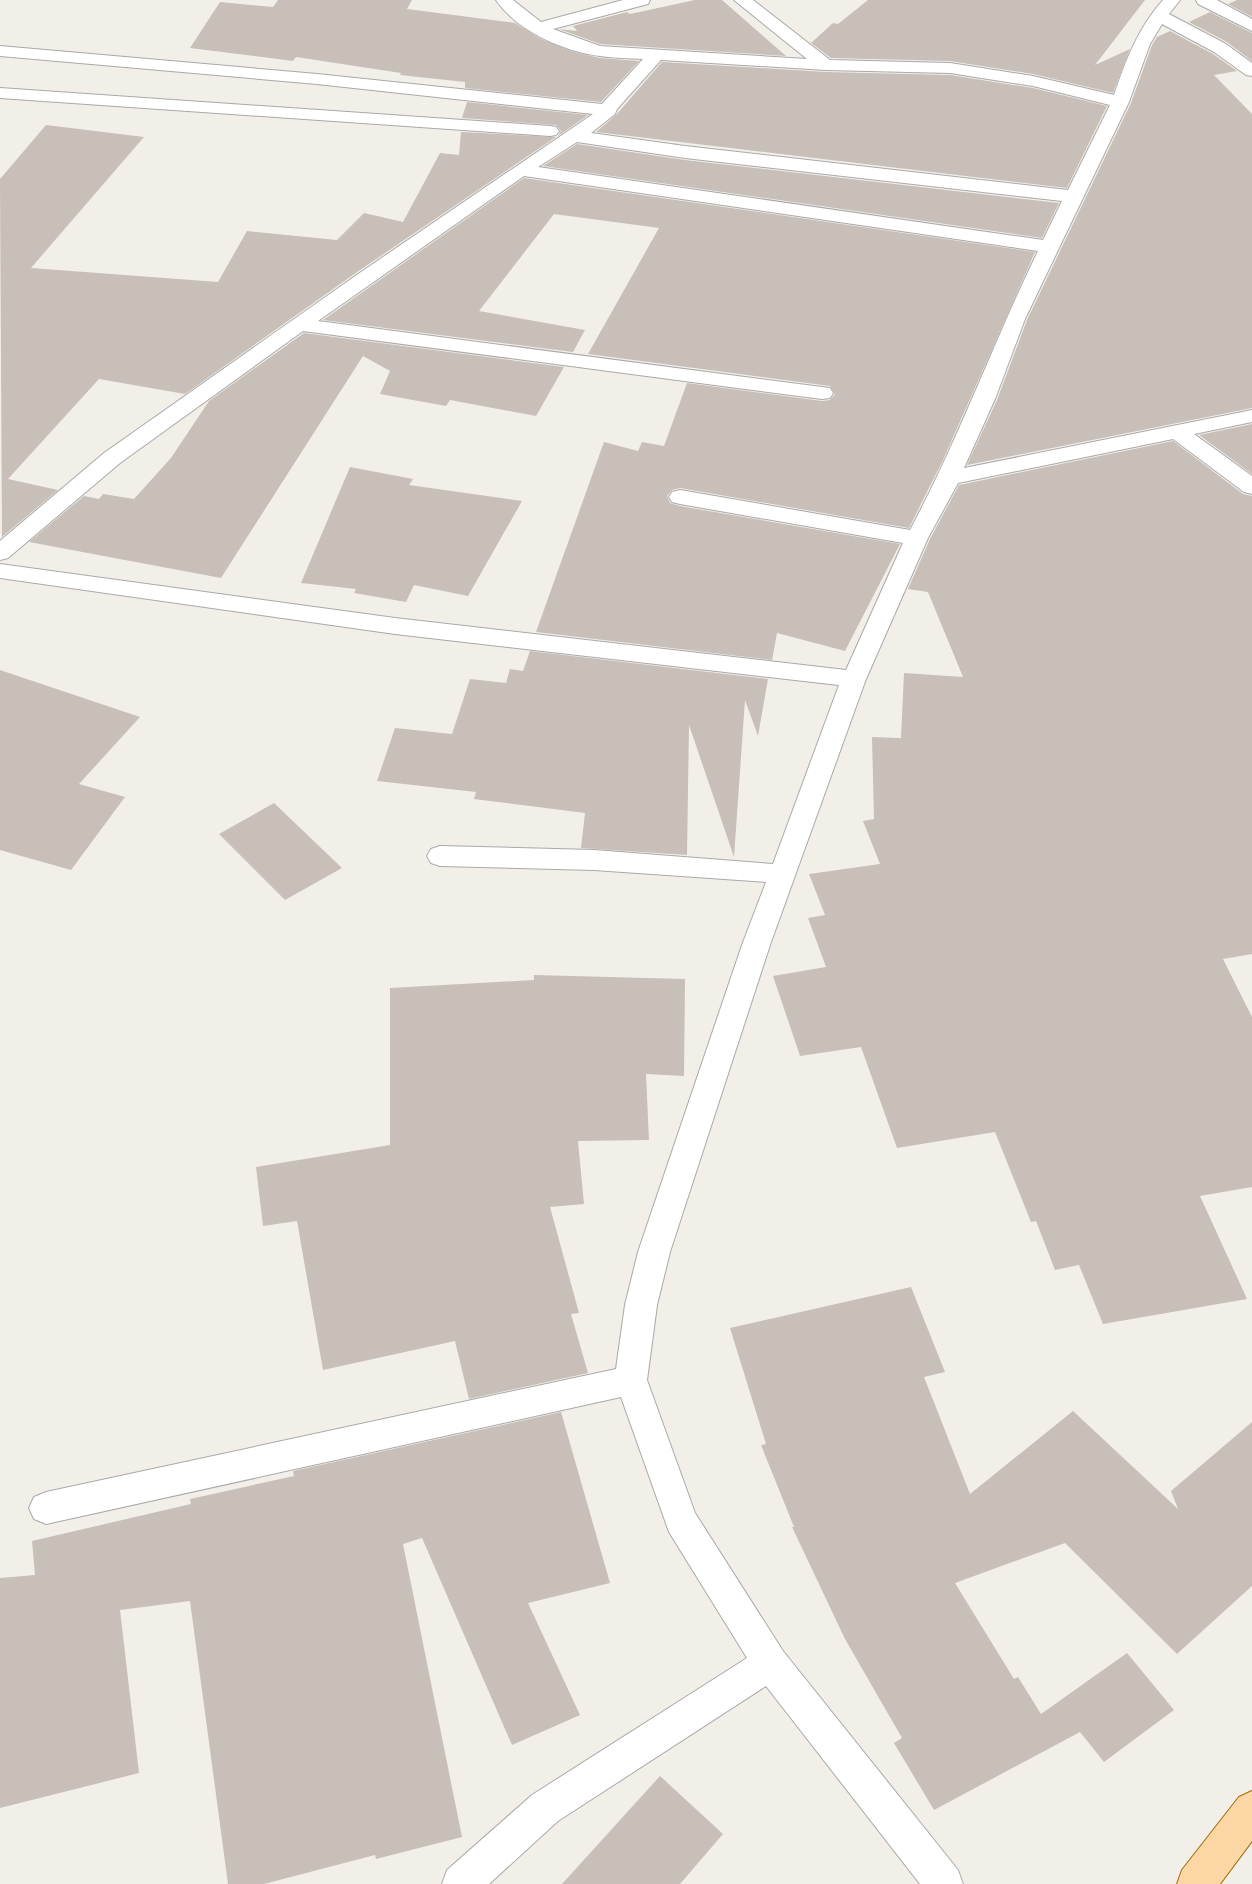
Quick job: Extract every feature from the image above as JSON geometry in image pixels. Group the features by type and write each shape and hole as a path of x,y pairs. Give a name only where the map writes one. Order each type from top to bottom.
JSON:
{"main road":[{"path":"1196,1884 1252,1810"}],"street":[{"path":"504,0 518,16 537,28 579,46 600,51 826,65 968,70 1033,81 1120,102"},
{"path":"537,28 642,0"},
{"path":"742,0 826,65"},
{"path":"1204,0 1252,26"},
{"path":"944,1884 770,1663 682,1521 631,1380 641,1304 654,1252 756,945 854,679 917,538 949,478 984,399 1015,319 1120,102 1141,44 1166,7 1252,71"},
{"path":"0,51 298,77 609,110"},
{"path":"0,553 112,458 520,170 575,136 609,110 656,55"},
{"path":"0,93 550,130"},
{"path":"575,136 694,153 1075,197"},
{"path":"520,170 1050,247"},
{"path":"302,325 822,393"},
{"path":"949,478 1252,416"},
{"path":"1176,431 1252,487"},
{"path":"680,497 917,538"},
{"path":"0,571 395,626 854,679"},
{"path":"440,856 594,860 782,874"},
{"path":"46,1508 631,1380"},
{"path":"461,1884 545,1808 770,1663"}],"building":[{"path":"278,0 412,0 407,9 515,23 541,39 571,51 600,58 639,61 601,102 465,88 465,82 400,75 401,73 296,57 293,61 190,48 220,2 273,7"},
{"path":"695,0 722,0 786,56 600,44 559,29 577,31 573,26 627,12 630,14"},
{"path":"868,0 1145,0 1095,65 1130,49 1113,93 1033,74 950,61 831,58 811,43 833,23 838,24"},
{"path":"1237,0 1252,0 1252,17 1228,4"},
{"path":"1210,12 1252,33 1252,61 1227,42 1189,22"},
{"path":"1170,31 1213,54 1237,71 1214,75 1252,114 1252,408 967,465 997,400 1027,320 1131,103 1152,45 1157,37"},
{"path":"662,62 826,72 950,75 1033,88 1107,106 1067,188 596,132 616,115"},
{"path":"467,102 588,115 558,136 561,131 556,125 462,118"},
{"path":"46,125 144,137 31,268 218,282 247,231 337,240 364,213 403,222 440,153 459,155 461,132 556,137 360,270 185,394 99,379 8,479 58,490 2,537 0,179"},
{"path":"577,144 685,160 1059,203 1042,238 543,166"},
{"path":"524,178 1035,252 943,460 909,528 680,488 672,490 667,496 670,503 680,506 900,544 845,651 777,633 772,660 536,632 604,442 638,451 642,442 664,446 687,383 822,401 830,400 835,394 830,386 588,354 659,228 554,214 479,311 585,330 573,352 323,320"},
{"path":"304,333 564,367 536,416 450,400 446,406 380,394 390,371 363,356 221,578 29,542 84,496 99,499 103,494 134,499 171,458 209,401"},
{"path":"1252,424 1252,474 1199,435"},
{"path":"1173,441 1243,494 1252,496 1252,954 1223,959 1252,1017 1252,1187 1200,1196 1247,1299 1103,1324 1079,1265 1055,1270 1036,1221 1031,1222 995,1132 897,1148 861,1047 800,1056 773,976 826,967 808,918 825,915 809,874 880,864 863,821 874,819 872,737 901,738 904,673 963,677 928,592 908,589 930,539 959,485"},
{"path":"350,467 413,479 409,485 522,501 468,596 414,585 406,602 354,593 356,589 301,583"},
{"path":"530,651 768,679 758,736 745,700 734,857 689,725 687,855 581,848 585,813 474,799 476,792 377,781 395,728 452,734 470,679 506,683 510,669 523,671"},
{"path":"0,670 140,717 79,784 125,797 71,870 0,850"},
{"path":"274,803 342,868 285,900 219,834"},
{"path":"534,975 685,979 684,1076 646,1074 649,1140 578,1141 584,1204 550,1207 579,1313 571,1314 588,1373 469,1399 455,1341 323,1370 297,1221 263,1226 256,1167 390,1145 390,988 534,980"},
{"path":"911,1287 945,1372 924,1377 970,1494 1073,1411 1178,1509 1171,1491 1252,1422 1252,1586 1177,1654 1065,1543 955,1583 1014,1679 1018,1677 1041,1714 1127,1653 1174,1710 1104,1762 1080,1732 934,1810 894,1743 902,1738 845,1639 792,1527 794,1527 761,1445 766,1444 730,1328"},
{"path":"561,1412 610,1583 528,1603 580,1715 512,1745 422,1538 403,1544 462,1837 376,1859 375,1855 264,1884 228,1884 190,1601 120,1610 139,1773 0,1808 0,1578 35,1575 32,1541 191,1504 190,1499 294,1476 293,1471"},
{"path":"660,1776 723,1834 680,1884 562,1884"}]}
